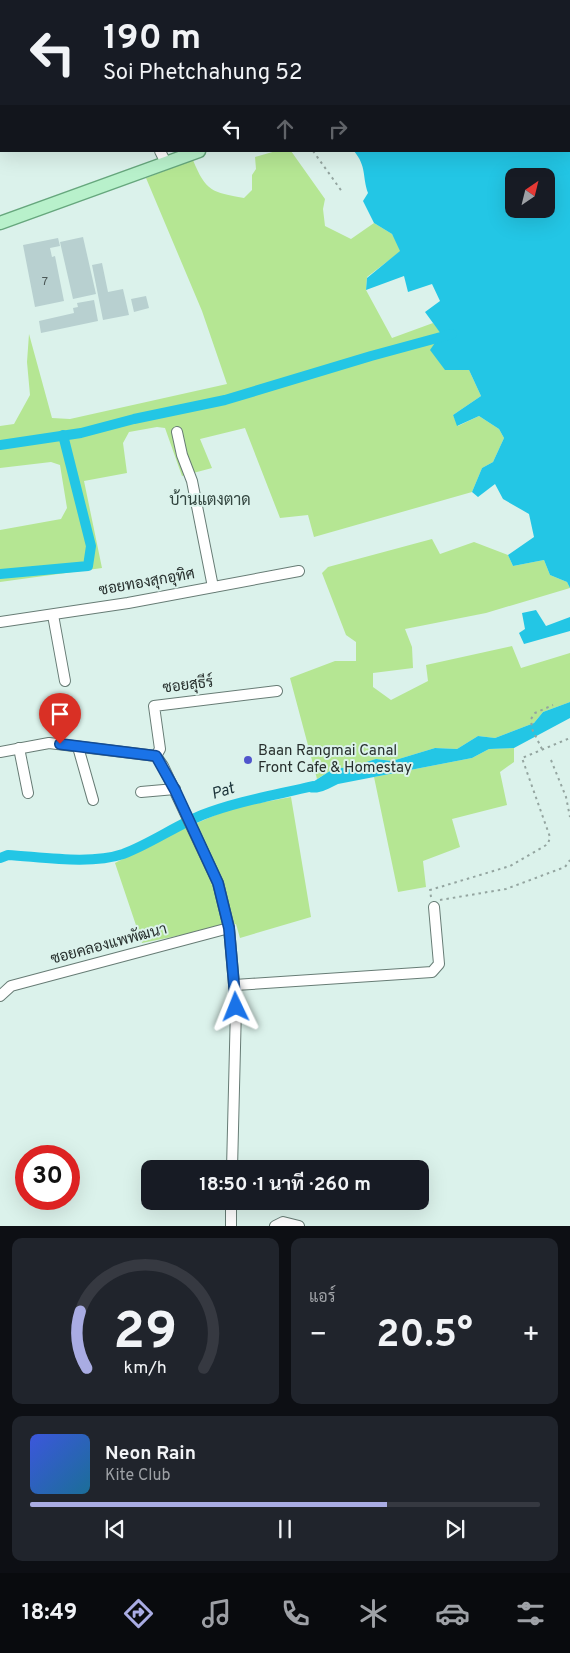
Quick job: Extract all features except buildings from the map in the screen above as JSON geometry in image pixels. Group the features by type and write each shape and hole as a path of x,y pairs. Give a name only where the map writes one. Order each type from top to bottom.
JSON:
{"main road":[{"path":"0,223 163,157 192,152"}],"street":[{"path":"177,432 182,455 192,481 213,587"},
{"name":"ซอยทองสุกอุทิศ","path":"0,622 52,615 299,571"},
{"path":"52,615 66,681"},
{"name":"ซอยสุธีร์","path":"156,756 160,750 154,706 277,691"},
{"path":"0,752 49,743 156,756 199,839 218,883 229,928 236,985 232,1160"},
{"path":"78,747 93,800"},
{"path":"19,748 28,793"},
{"path":"141,792 175,790"},
{"path":"236,985 432,972 439,964 434,907"},
{"name":"ซอยคลองแพพัฒนา","path":"0,996 10,986 229,928"},
{"path":"231,1210 231,1226"},
{"path":"275,1226 283,1222 299,1226"}],"path":[{"path":"314,152 343,193"},
{"path":"542,750 532,729 530,719 536,713 553,705"},
{"path":"434,907 430,890 510,866 548,844 550,837 522,758 570,738"},
{"path":"552,760 566,797 570,817"},
{"path":"434,907 441,899 506,889 540,878 565,867 570,860"}],"green space":[{"path":"272,152 292,152 325,199 323,209 325,226 351,239 374,223 392,234 401,251 367,277 366,290 392,338 433,323 442,334 445,369 469,370 481,396 453,415 458,426 479,416 499,429 504,438 493,462 482,468 472,492 314,537 308,515 280,518 245,428 200,439 212,468 182,476 165,428 157,427 129,432 123,443 127,473 84,481 102,568 0,582 0,530 61,519 67,508 60,465 51,462 0,468 0,426 14,424 30,395 27,362 29,334 52,418 70,419 227,384 202,311 146,178 193,160 202,179 211,189 244,198 252,190 252,175 256,169 255,157"},
{"path":"432,539 440,554 474,542 508,555 513,566 544,560 550,575 567,582 570,588 486,613 405,629 412,647 413,668 373,673 373,687 391,700 428,681 426,665 512,646 521,668 570,653 570,702 543,712 534,723 495,738 478,736 457,749 435,748 392,761 376,759 350,767 333,769 317,779 290,678 335,661 356,661 356,642 346,635 322,573 328,567"},
{"path":"514,748 514,762 500,772 507,805 452,819 460,847 423,861 426,887 398,892 374,777 472,758 489,749"},
{"path":"291,797 311,917 240,938 236,924 142,943 115,863 169,835 232,808"}],"water":[{"path":"355,152 570,152 570,588 567,582 550,575 544,560 513,566 508,555 534,537 529,514 503,499 495,484 478,497 472,492 482,468 493,462 504,438 499,429 479,416 457,426 453,415 481,396 469,370 445,370 430,350 441,334 425,312 440,301 432,284 408,292 404,276 366,290 367,278 400,251 392,234 374,223 363,201 368,193 361,162"},
{"path":"536,610 546,626 570,617 570,631 524,644 519,633 525,629 522,613"},
{"path":"570,702 570,718 514,748 489,749 472,758 338,784 316,793 302,789 333,769 350,767 376,759 392,761 435,748 457,749 478,736 495,738 534,723 543,712"}],"waterway":[{"path":"0,445 81,433 134,419 225,400 452,334"},
{"path":"0,574 88,566 91,546 63,435"},
{"name":"Pat","path":"0,858 8,855 82,860 110,857 133,850 192,819 216,810 313,786"}],"place":[{"name":"Baan Rangmai Canal Front Cafe & Homestay","path":"248,760"}],"district":[{"name":"บ้านแตงตาด","path":"210,501"}],"route":[{"path":"60,744 156,756 163,766 184,812 199,839 218,883 229,928 236,985 236,1007"}]}
